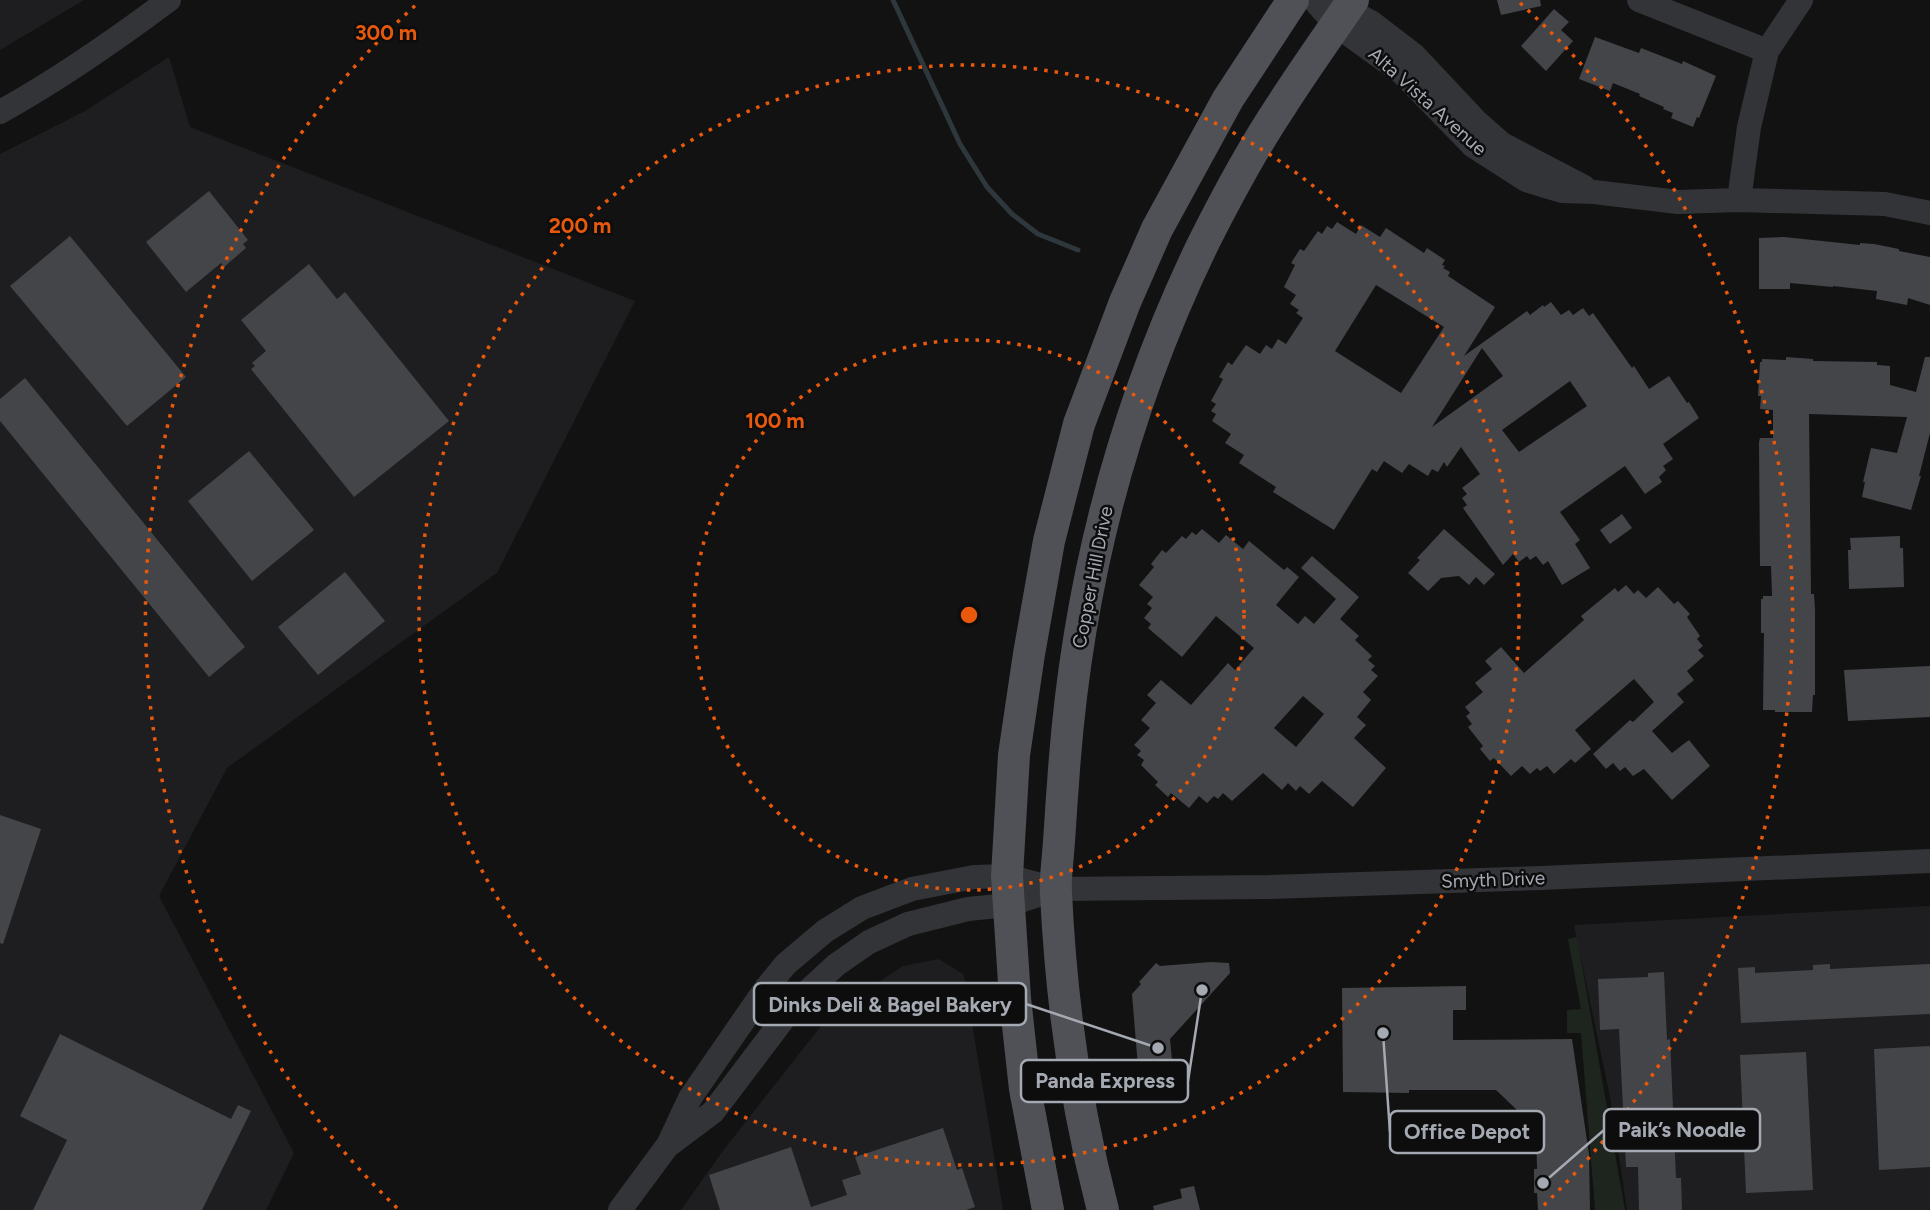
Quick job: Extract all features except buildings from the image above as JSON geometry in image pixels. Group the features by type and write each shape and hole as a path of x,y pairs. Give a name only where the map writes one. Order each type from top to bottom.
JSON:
{"main road":[{"path":"1048,1210 1025,1089 1008,890 1014,755 1049,541 1079,424 1125,302 1157,229 1228,99 1293,0"},
{"name":"Copper Hill Drive","path":"1102,1210 1090,1160 1065,1009 1056,890 1066,738 1080,633 1095,551 1117,464 1139,394 1201,248 1240,174 1342,8"}],"street":[{"path":"0,112 48,86 169,0"},
{"name":"Alta Vista Avenue","path":"1314,0 1342,8 1371,22 1414,55 1476,121 1502,144 1594,192 1678,202 1739,200 1883,204 1930,213"},
{"path":"1639,0 1767,51"},
{"path":"1739,200 1749,127 1767,51 1801,0"},
{"name":"Smyth Drive","path":"1008,890 1293,886 1930,861"},
{"path":"620,1210 668,1145 690,1098 766,988 786,964 825,931 862,908 912,889 974,877 1008,890"},
{"path":"668,1145 713,1112 797,1001 836,965 869,942 908,924 973,908 1008,890"}],"shaded area":[{"path":"0,0 84,0 0,50"},
{"path":"169,57 190,127 635,301 497,573 227,768 159,896 294,1153 266,1210 0,1210 0,154 85,111"},
{"path":"1930,906 1930,1210 1627,1210 1610,1097 1574,925"},
{"path":"1577,937 1625,1210 1595,1210 1581,1033 1567,1033 1567,1010 1581,1009 1568,939"},
{"path":"939,959 964,975 1003,1210 681,1210 722,1152 832,1012 903,966"}],"waterway":[{"path":"893,0 960,144 987,187 1012,214 1038,234 1078,250"}],"place":[{"name":"Panda Express","path":"1202,990"},
{"name":"Office Depot","path":"1383,1033"},
{"name":"Dinks Deli & Bagel Bakery","path":"1158,1048"},
{"name":"Paik’s Noodle","path":"1543,1183"}]}
